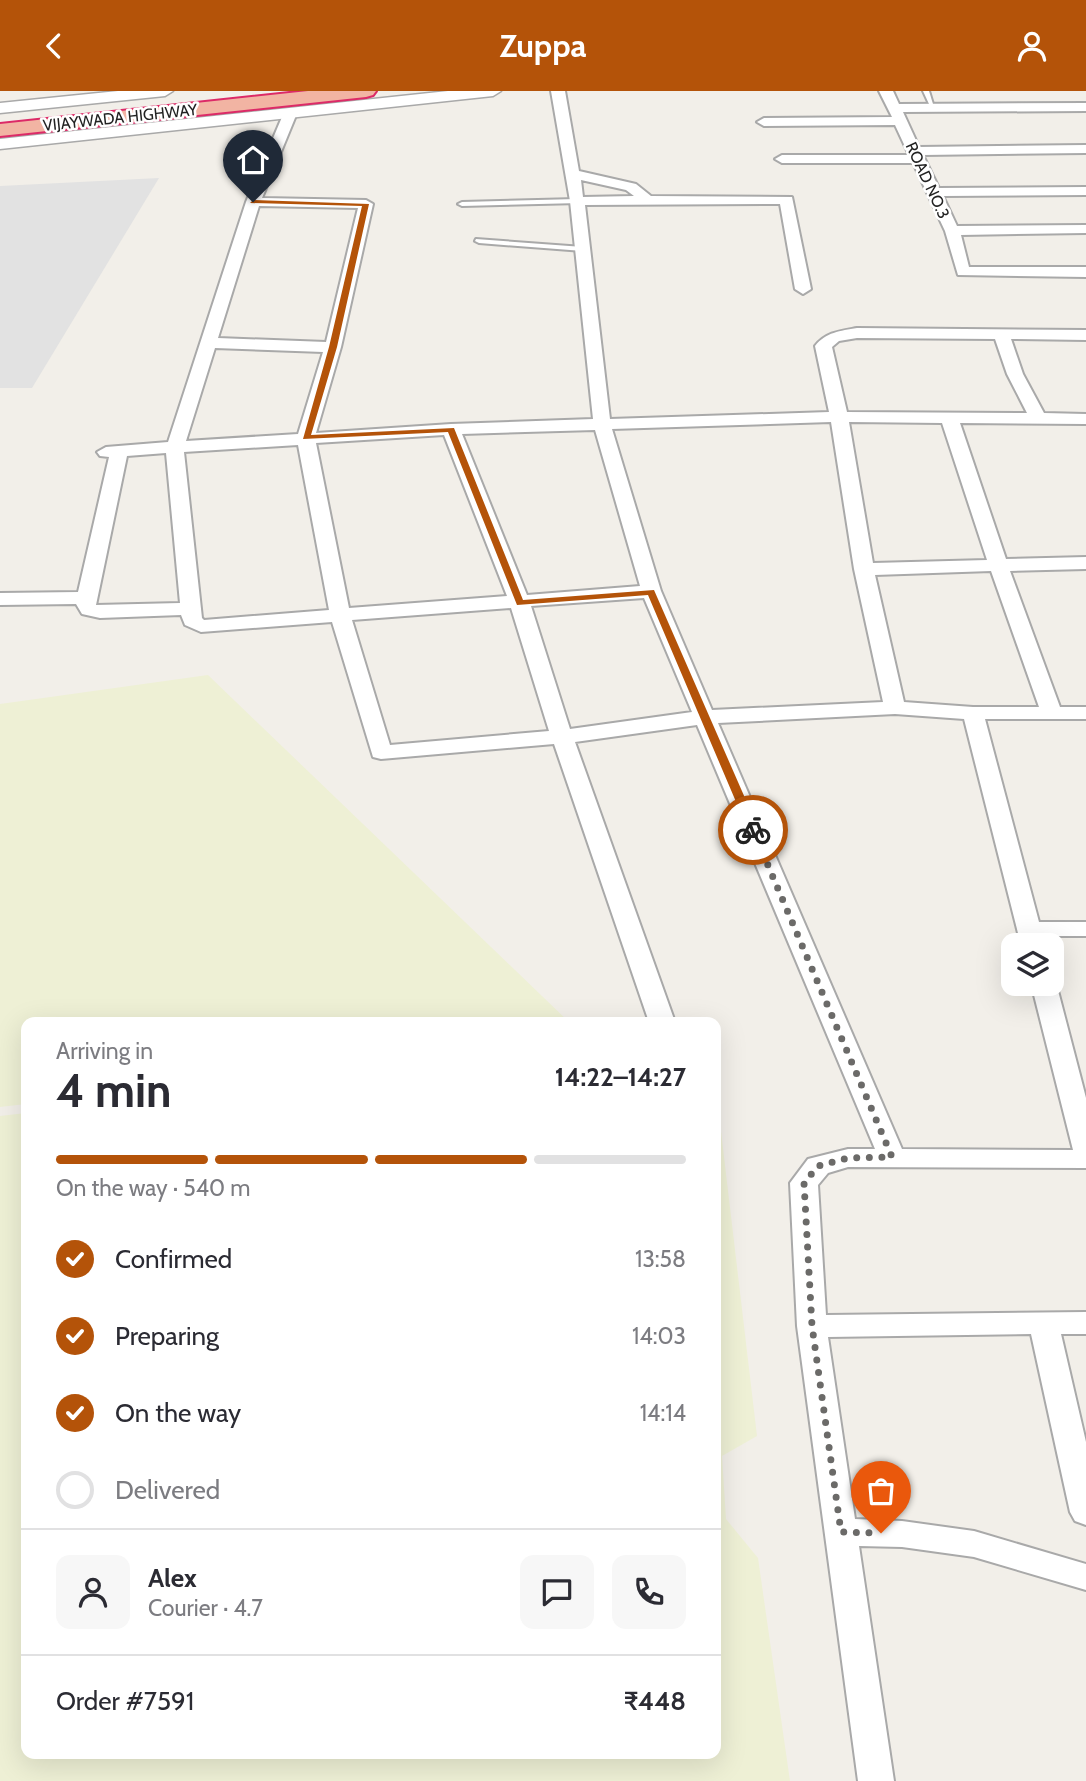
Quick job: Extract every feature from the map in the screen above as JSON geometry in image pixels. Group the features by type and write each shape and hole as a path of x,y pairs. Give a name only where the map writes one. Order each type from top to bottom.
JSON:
{"highway":[{"name":"VIJAYWADA HIGHWAY","path":"0,121 291,91"},
{"name":"VIJAYWADA HIGHWAY","path":"0,130 366,91"}],"street":[{"path":"0,108 83,95 165,91"},
{"path":"0,144 493,91"},
{"path":"558,91 577,201 602,424 651,591 892,1157"},
{"name":"ROAD NO.3","path":"886,91 952,231 963,272 1086,272"},
{"path":"764,122 1086,107"},
{"path":"290,113 253,202 175,449 192,621 201,626 651,591"},
{"path":"782,159 1086,149"},
{"path":"573,174 631,187 648,201"},
{"path":"932,192 1086,191"},
{"path":"577,201 787,200 803,289"},
{"path":"253,202 366,204 333,347 306,438 340,614 381,752 562,737 705,717 895,708 973,713 1086,713"},
{"path":"952,231 1086,229"},
{"path":"895,708 864,569 839,417 823,346 828,340 857,333 1086,335"},
{"path":"1001,334 1015,374 1038,418"},
{"path":"207,343 333,347"},
{"path":"189,609 100,612 89,610 85,603 112,452 451,429 602,424 839,417 1038,418 1085,421"},
{"path":"949,417 998,565 1052,713"},
{"path":"451,429 520,603 562,737 660,1017"},
{"path":"864,569 1086,563"},
{"path":"0,599 86,598"},
{"path":"973,713 1030,933"},
{"path":"1058,933 1086,929"},
{"path":"1046,996 1086,1149"},
{"path":"876,1781 812,1326 804,1183 818,1166 848,1158 1086,1159"},
{"path":"812,1326 1086,1323"},
{"path":"1044,1324 1086,1512"},
{"path":"841,1532 902,1534 974,1544 1086,1577"}],"lane":[{"path":"926,91 931,103"},
{"path":"462,204 577,201"},
{"path":"479,241 583,249"}],"green space":[{"path":"208,675 564,1017 21,1017 21,1105 0,1107 0,704"},
{"path":"21,1114 21,1759 721,1759 721,1131 757,1436 722,1456 726,1519 758,1558 790,1781 0,1781 0,1116"}],"shaded area":[{"path":"159,178 32,388 0,388 0,186"}],"way so far":[{"path":"753,830 892,1157 848,1158 818,1166 804,1183 812,1326 841,1532 881,1533"}],"route":[{"path":"253,202 366,204 333,347 306,438 451,429 520,603 651,591 753,830"}]}
